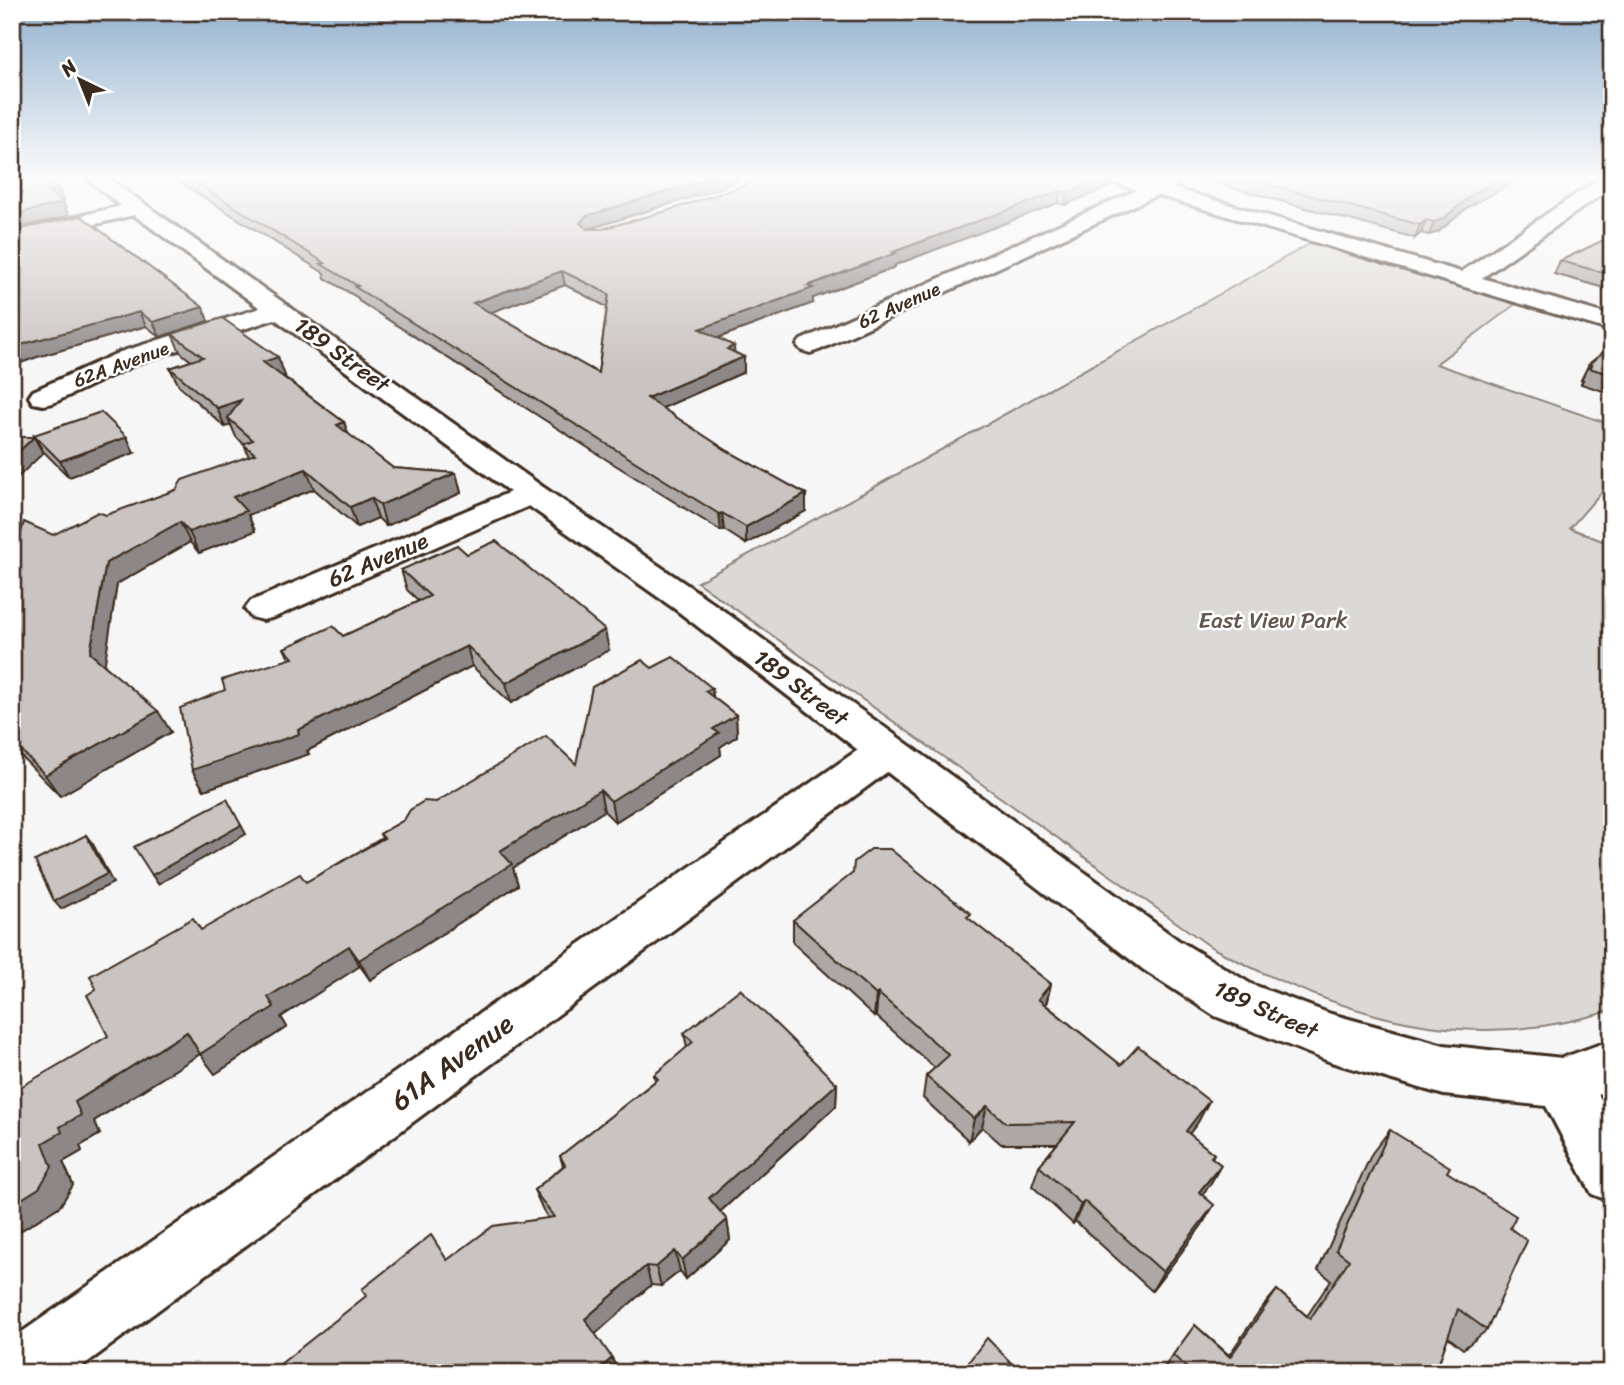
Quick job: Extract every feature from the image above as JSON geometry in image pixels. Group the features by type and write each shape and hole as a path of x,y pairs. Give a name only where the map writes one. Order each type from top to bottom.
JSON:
{"street":[{"name":"189 Street","path":"183,241 532,494 687,601 885,752 1161,955 1233,1000 1331,1038 1444,1070 1562,1083"},
{"name":"62 Avenue","path":"810,345 1041,241"},
{"path":"1331,241 1612,324"},
{"path":"1464,280 1521,241"},
{"name":"62A Avenue","path":"43,397 68,383 114,364 280,310"},
{"name":"62 Avenue","path":"263,609 532,494"},
{"name":"61A Avenue","path":"19,1373 885,752"},
{"path":"1612,1064 1562,1083 1612,1174"}],"green space":[{"name":"East View Park","path":"1313,242 1517,303 1436,364 1612,425 1612,480 1570,528 1612,545 1612,1010 1558,1024 1506,1030 1455,1029 1406,1022 1357,1010 1308,993 1260,971 1211,947 697,582 869,490"}],"building":[{"path":"12,241 114,241 203,307 153,322 139,312 12,348"},
{"path":"289,241 924,241 807,286 813,288 700,329 734,346 727,349 744,357 647,398 726,450 806,494 746,527 722,513 719,514 321,264 325,263","holes":["562,271 609,294 598,373 473,303"]},
{"path":"1602,241 1612,241 1612,275 1560,261"},
{"path":"222,318 278,357 263,362 344,422 337,425 393,468 456,473 380,505 371,498 350,507 306,469 233,497 246,511 189,532 180,522 106,563 90,653 158,711 45,775 12,741 12,564 24,522 53,535 98,512 106,515 176,490 182,480 255,454 243,444 253,440 228,418 241,400 217,408 170,368 203,357 172,334"},
{"path":"1612,345 1612,375 1589,368 1592,365 1589,364"},
{"path":"101,412 127,437 60,461 34,435"},
{"path":"12,437 34,437 12,458"},
{"path":"496,541 605,630 506,683 467,646 298,730 299,734 192,770 180,708 225,690 222,680 293,658 284,648 333,626 343,636 430,596 401,570 457,545 467,554"},
{"path":"673,657 712,688 705,691 736,715 713,729 719,733 611,801 600,790 500,851 512,864 359,960 349,946 268,997 274,1007 200,1054 187,1032 75,1102 81,1115 60,1127 62,1132 43,1143 52,1167 39,1188 12,1205 12,1092 108,1036 87,995 96,989 90,976 193,918 201,930 300,874 306,882 384,838 380,834 404,820 410,810 424,801 436,802 546,736 576,764 592,687 642,660 652,668"},
{"path":"227,799 241,825 152,875 134,847"},
{"path":"86,835 107,874 54,901 35,861"},
{"path":"871,849 890,849 971,914 967,917 1051,984 1038,999 1121,1065 1138,1046 1209,1101 1186,1131 1214,1154 1211,1157 1221,1165 1199,1192 1214,1205 1163,1272 1084,1201 1081,1204 1039,1166 1075,1122 1006,1123 987,1106 974,1119 926,1076 949,1055 878,993 876,995 793,920 853,873 854,862"},
{"path":"740,989 837,1084 709,1198 727,1220 682,1260 675,1251 656,1267 646,1266 585,1319 612,1358 595,1373 269,1373 366,1296 362,1289 431,1235 447,1260 493,1226 554,1217 534,1190 565,1165 560,1156 658,1079 654,1075 693,1042 684,1033"},
{"path":"1390,1130 1450,1167 1447,1172 1516,1216 1510,1228 1527,1241 1487,1330 1458,1309 1435,1373 1192,1373 1173,1355 1195,1325 1230,1357 1277,1290 1310,1319 1349,1260 1336,1250"},
{"path":"987,1338 1021,1373 960,1373"}]}
